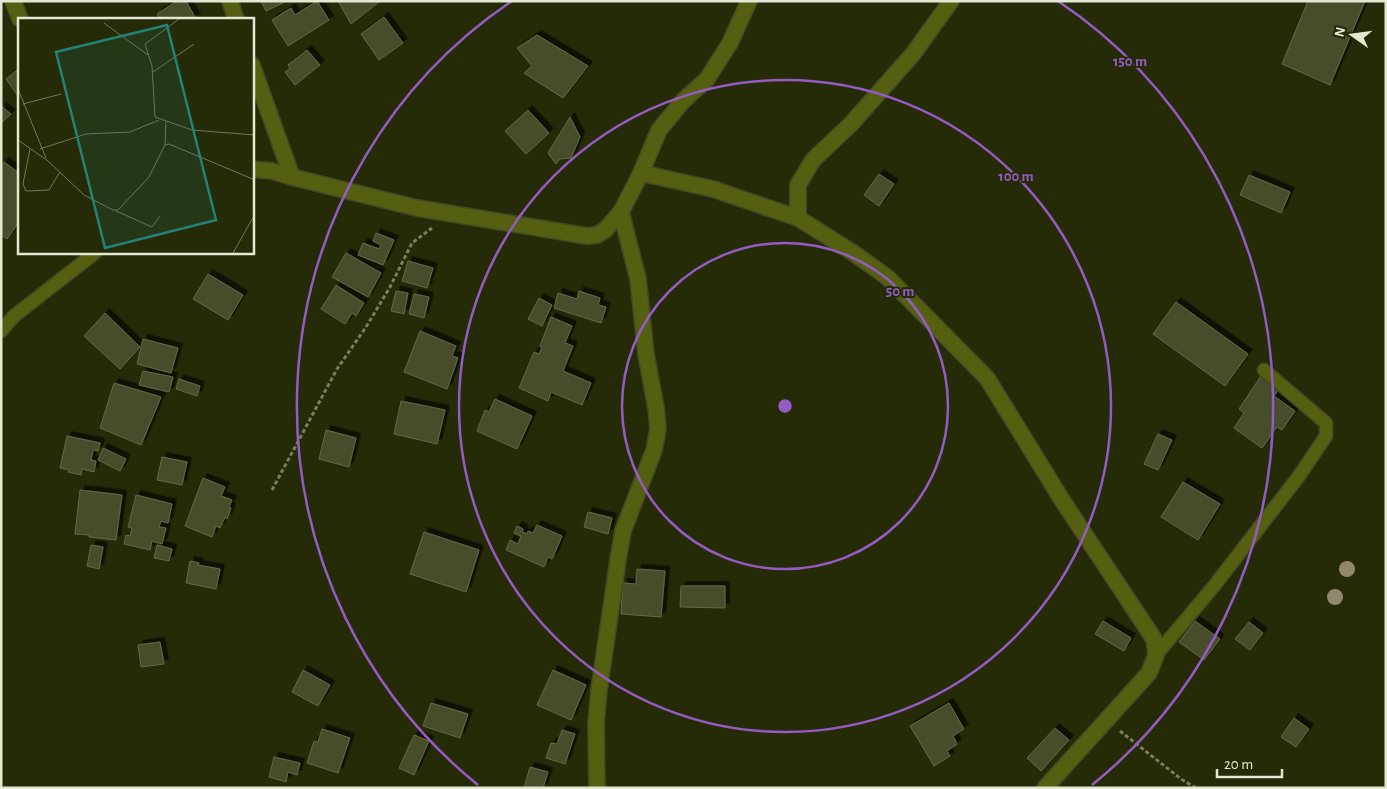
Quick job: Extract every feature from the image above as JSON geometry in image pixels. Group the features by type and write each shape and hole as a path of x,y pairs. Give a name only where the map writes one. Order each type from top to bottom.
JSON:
{"street":[{"path":"13,1 20,18"},
{"path":"230,1 236,18"},
{"path":"254,169 272,171 417,208 587,236 597,235 605,230 621,212 641,173 659,130 683,102 707,79 730,43 749,1"},
{"path":"798,218 798,185 813,160 851,124 913,54 951,1"},
{"path":"254,71 292,177"},
{"path":"641,173 713,189 798,218 887,277 987,378 1062,500 1154,640 1156,655 1149,673 1046,788"},
{"path":"597,788 596,723 599,690 618,560 623,531 654,450 658,429 646,354 638,279 621,212"}],"lane":[{"path":"1,331 14,316 93,254"},
{"path":"1156,655 1246,546 1299,476 1326,436 1326,424 1264,370"}],"path":[{"path":"272,490 337,369 366,328 390,287 412,243 451,214"},
{"path":"1106,720 1181,779 1196,788"}],"building":[{"path":"177,1 186,1 195,18 159,18 157,14"},
{"path":"261,1 287,1 266,11"},
{"path":"317,1 329,20 288,46 272,20 291,8 295,15"},
{"path":"338,1 380,1 351,24"},
{"path":"1308,1 1365,1 1330,85 1282,64"},
{"path":"384,17 403,43 379,60 361,34"},
{"path":"537,35 588,66 563,98 524,73 532,66 517,48"},
{"path":"307,50 320,65 295,85 285,72 290,68 288,65"},
{"path":"17,70 18,96 6,79"},
{"path":"1,106 11,114 1,123"},
{"path":"528,110 549,133 526,154 505,131"},
{"path":"570,117 580,137 571,158 560,159 556,164 548,153"},
{"path":"4,162 18,172 18,223 7,239 1,235 1,166"},
{"path":"879,174 894,184 879,206 864,195"},
{"path":"1249,175 1290,192 1281,213 1240,195"},
{"path":"376,233 394,240 383,265 358,255 363,243 379,249 381,245 373,241"},
{"path":"346,253 381,273 368,297 332,277"},
{"path":"408,261 433,268 427,288 402,281"},
{"path":"208,274 243,295 228,320 193,299"},
{"path":"336,285 364,303 356,316 352,313 345,324 321,309"},
{"path":"396,291 408,293 404,314 391,311"},
{"path":"579,291 600,298 598,305 606,307 601,323 554,308 558,293 577,299"},
{"path":"414,294 429,297 424,318 409,314"},
{"path":"539,298 552,305 542,326 528,319"},
{"path":"1176,302 1248,354 1225,386 1153,334"},
{"path":"105,313 140,347 120,369 84,336"},
{"path":"551,317 572,326 565,343 573,346 563,371 591,383 582,405 551,392 548,401 519,388 534,352 539,354 542,347 540,346"},
{"path":"420,331 456,346 452,356 458,358 447,389 404,372"},
{"path":"143,339 178,348 171,373 137,364"},
{"path":"143,371 173,377 169,392 139,385"},
{"path":"1261,376 1279,389 1274,396 1295,411 1282,430 1277,427 1262,448 1234,428 1244,413 1239,409"},
{"path":"179,379 200,386 197,396 176,389"},
{"path":"114,383 161,397 141,445 100,428"},
{"path":"495,399 532,416 517,449 477,431 485,410 489,412"},
{"path":"401,401 445,410 437,444 394,434"},
{"path":"326,430 356,438 349,467 319,459"},
{"path":"1158,434 1172,440 1158,470 1144,464"},
{"path":"67,436 100,443 98,451 93,450 91,460 96,461 94,472 82,469 81,475 60,468"},
{"path":"103,448 126,459 120,471 98,460"},
{"path":"162,457 187,462 182,485 157,480"},
{"path":"203,478 225,487 221,496 232,500 227,519 225,517 220,528 216,526 212,537 185,526"},
{"path":"1183,482 1220,504 1198,540 1161,517"},
{"path":"80,490 122,495 116,540 75,534"},
{"path":"136,495 172,504 168,523 161,521 159,527 166,528 162,544 152,541 150,550 124,544 126,535 130,536 132,528 128,527"},
{"path":"588,512 612,518 608,534 584,527"},
{"path":"537,525 562,536 552,559 548,557 544,567 506,550 510,540 518,544 521,536 514,533 517,526 523,529 522,532 527,534 528,531 533,533"},
{"path":"424,532 479,550 466,592 410,574"},
{"path":"91,545 103,547 99,569 87,566"},
{"path":"157,545 172,549 169,561 154,558"},
{"path":"190,561 199,563 198,565 220,569 216,589 186,583"},
{"path":"637,569 665,571 661,617 621,614 623,583 636,584"},
{"path":"681,586 725,586 725,608 680,607"},
{"path":"1103,621 1131,638 1124,651 1095,634"},
{"path":"1195,621 1220,639 1204,660 1179,642"},
{"path":"1249,622 1263,633 1250,650 1235,639"},
{"path":"160,642 164,664 141,667 138,645"},
{"path":"303,670 330,685 318,706 292,692"},
{"path":"553,670 586,685 571,720 537,705"},
{"path":"431,703 468,714 460,738 423,726"},
{"path":"949,703 964,729 953,736 957,744 947,751 950,756 934,766 910,726"},
{"path":"1294,718 1309,729 1296,747 1281,737"},
{"path":"1055,728 1069,740 1041,771 1027,758"},
{"path":"322,729 350,738 338,773 307,763 314,741 318,742"},
{"path":"562,730 575,734 565,764 546,758 551,743 557,744"},
{"path":"414,735 429,741 414,775 399,768"},
{"path":"274,757 300,763 297,775 288,772 286,782 269,777"},
{"path":"530,767 548,772 543,788 524,788"}]}
